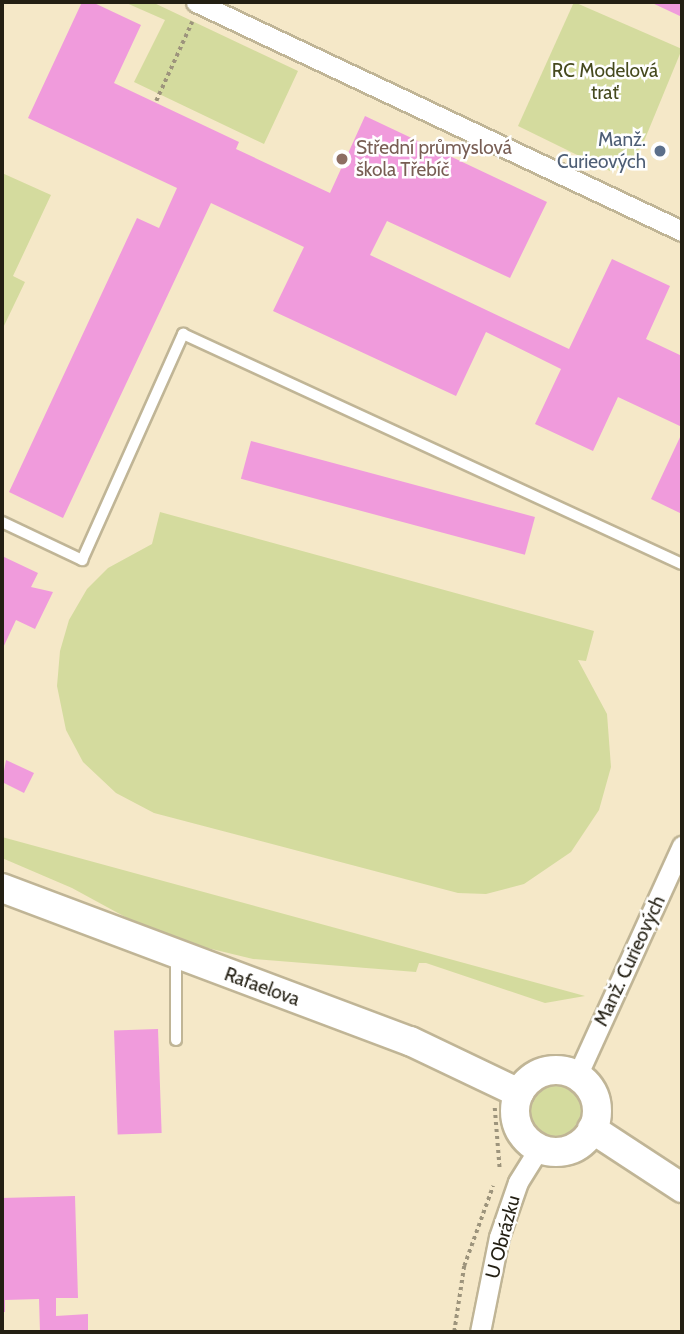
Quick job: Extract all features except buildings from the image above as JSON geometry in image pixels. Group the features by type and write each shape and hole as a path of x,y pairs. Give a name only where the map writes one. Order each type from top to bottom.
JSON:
{"main road":[{"name":"Rafaelova","path":"2,888 410,1041 511,1090"},
{"path":"551,1070 577,1076 586,1084 596,1105 592,1129 585,1139 564,1151 539,1148 520,1131 511,1090 537,1074 551,1070"},
{"path":"592,1129 682,1188"}],"street":[{"path":"195,11 682,231"},
{"name":"Manž. Curieových","path":"577,1076 682,846"},
{"name":"U Obrázku","path":"480,1332 499,1237 518,1182 539,1148"}],"lane":[{"path":"2,523 82,560 183,334 682,564"},
{"path":"176,955 176,1041"}],"path":[{"path":"156,101 195,11"},
{"path":"454,1332 464,1266 500,1169 494,1104 511,1090"}],"green space":[{"path":"124,2 152,2 298,71 264,144 134,82 165,20"},
{"name":"RC Modelová trať","path":"574,2 682,49 642,146 627,164 610,171 518,126"},
{"path":"2,173 51,195 13,276 25,282 2,330"},
{"path":"160,512 594,631 586,661 578,660 607,714 611,767 599,810 571,852 524,884 486,894 458,893 154,813 116,793 83,762 66,730 57,686 60,651 69,620 87,589 108,568 152,544"},
{"path":"2,837 585,996 545,1003 426,963 419,963 416,972 253,959 162,937 72,888 2,858"},
{"path":"549,1082 561,1082 571,1086 579,1094 583,1110 579,1126 571,1134 561,1138 549,1138 539,1134 531,1126 527,1116 527,1104 531,1094 539,1086"}],"place":[{"name":"Manž. Curieových","path":"660,151"},
{"name":"Střední průmyslová škola Třebíč","path":"342,159"}]}
